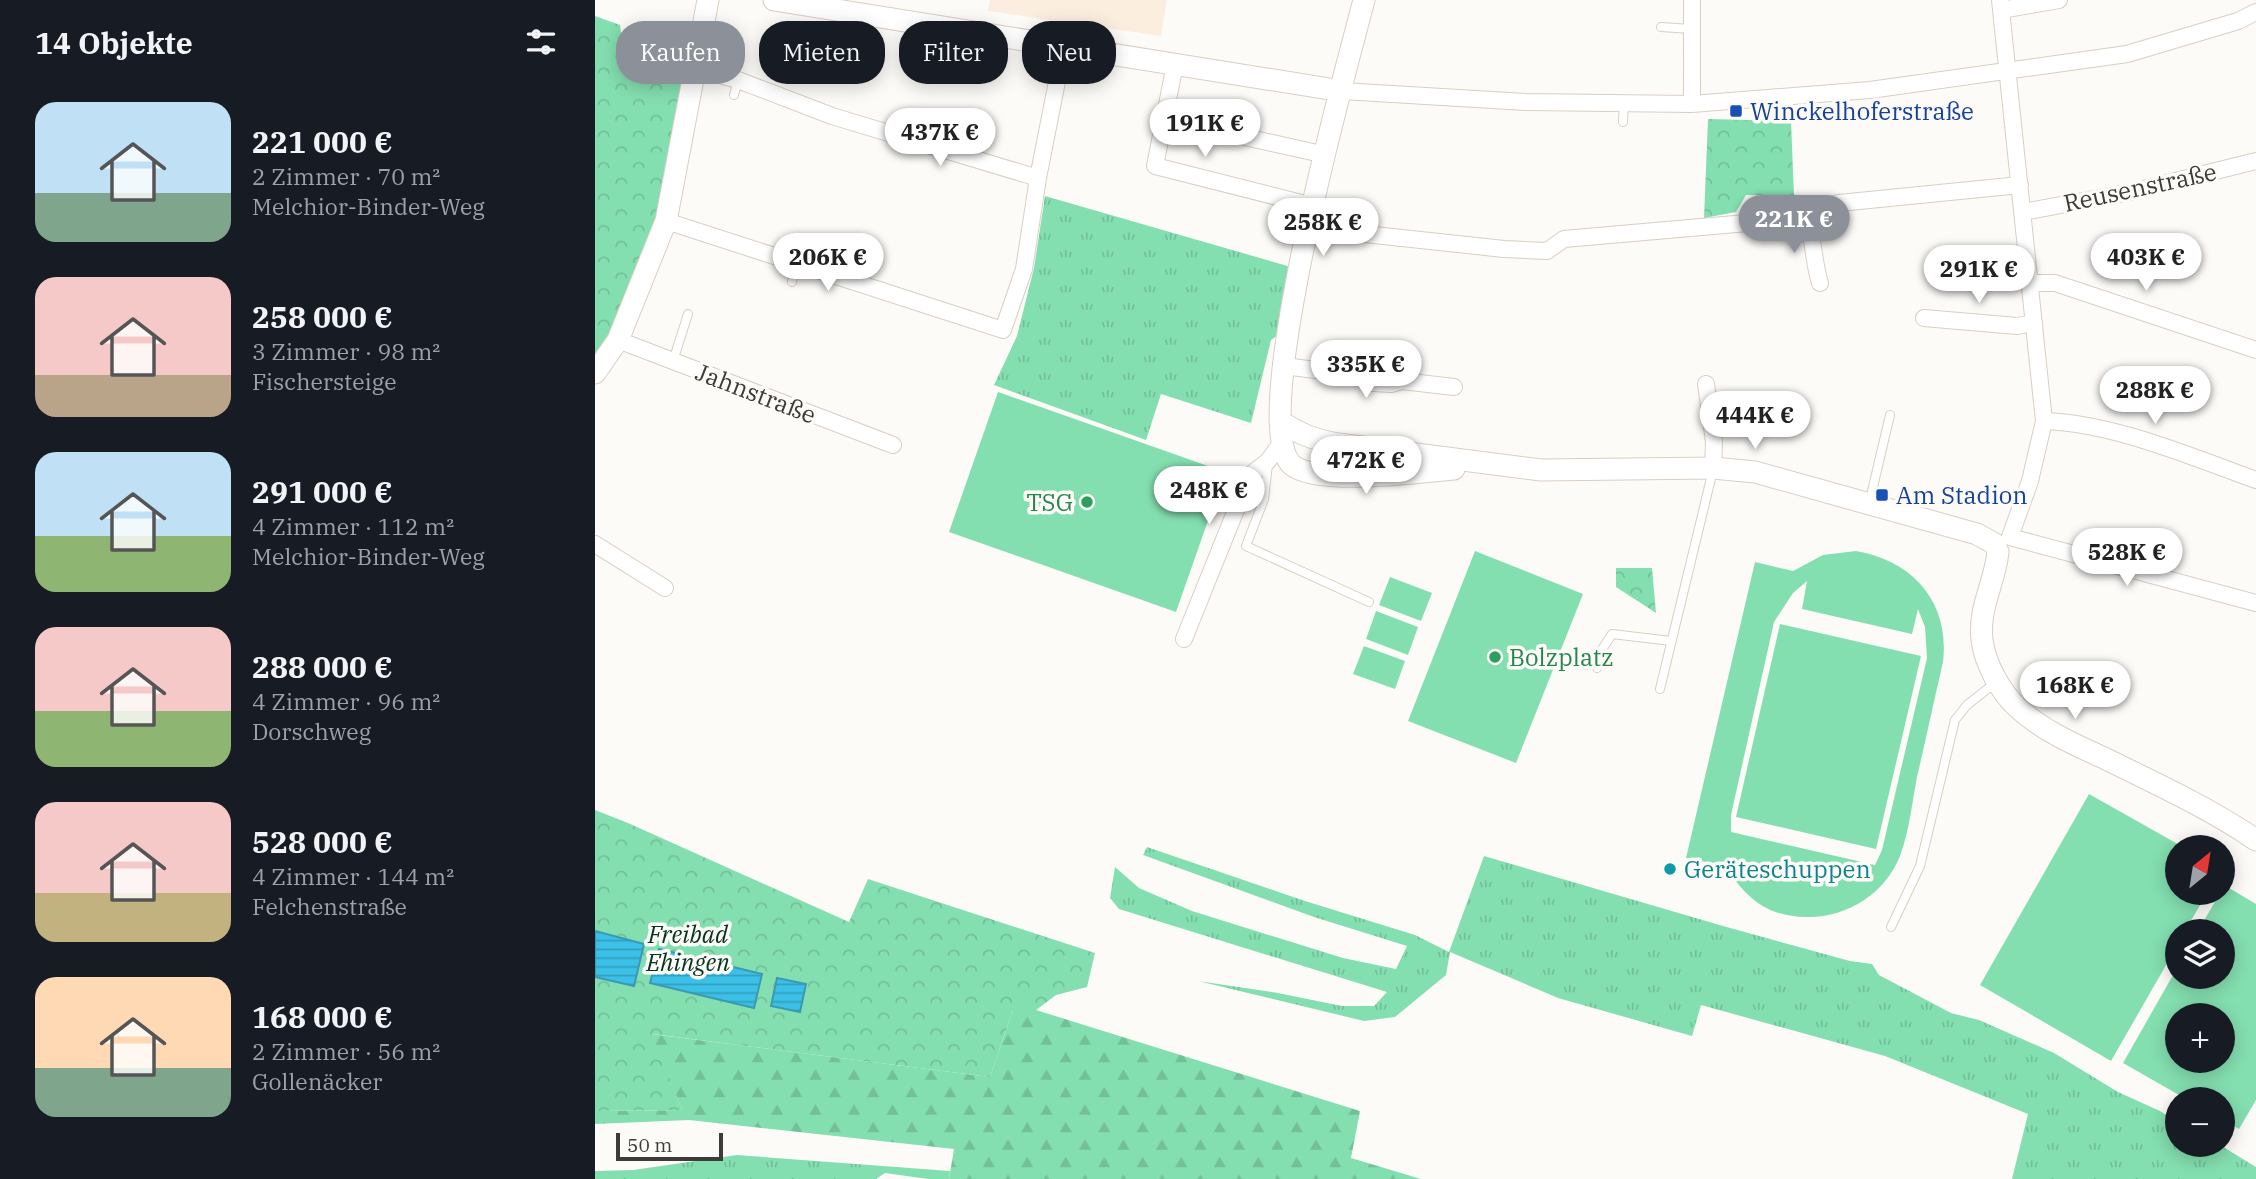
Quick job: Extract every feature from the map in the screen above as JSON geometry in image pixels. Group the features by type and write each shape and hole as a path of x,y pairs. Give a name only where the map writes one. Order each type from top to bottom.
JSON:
{"street":[{"path":"704,21 708,0"},
{"path":"774,0 947,40 1022,44"},
{"path":"1364,0 1291,301 1280,421 1286,457 1293,465 1322,475 1398,475 1491,464"},
{"path":"1692,0 1692,104"},
{"path":"2059,0 2000,5 2044,421 2030,481 2003,540 1988,590 1982,627 1986,657 1997,681 2017,708 2052,733 2186,798 2256,840"},
{"path":"1116,54 1342,91 1526,102 1692,104 1870,90 2127,54 2238,21 2256,12"},
{"path":"1175,64 1154,166 1313,206"},
{"path":"595,373 618,340 666,220 692,84"},
{"path":"728,84 1038,178"},
{"path":"666,220 1003,330 1024,269 1057,84"},
{"path":"1164,119 1326,155"},
{"name":"Reusenstraße","path":"2023,212 2131,192 2256,161"},
{"path":"1309,228 1427,242 1547,251 1564,239 1806,216 1819,207 1839,202 2020,185"},
{"path":"1806,216 1813,260 1820,282"},
{"path":"2030,284 2055,283 2256,350"},
{"path":"1924,318 2017,326 2034,323"},
{"name":"Jahnstraße","path":"618,340 893,445"},
{"path":"1284,366 1363,376 1373,383 1391,384 1402,380 1454,387"},
{"path":"1706,384 1714,442 1713,467"},
{"path":"1280,421 1297,433 1314,440 1542,470 1713,467 1755,472 2003,540 2256,603"},
{"path":"2044,421 2071,422 2117,433 2256,480"},
{"path":"1184,639 1250,475 1268,461 1282,442"},
{"path":"595,544 665,588"}],"lane":[{"path":"1661,27 1692,29"},
{"path":"1623,122 1625,103"},
{"path":"792,282 797,263"},
{"path":"673,361 688,314"},
{"path":"1869,504 1891,415"},
{"path":"1268,461 1264,499 1246,546 1369,602"},
{"path":"1660,689 1713,467"},
{"path":"1597,668 1599,654 1612,634 1671,641"},
{"path":"1586,665 1591,657 1599,654"},
{"path":"1892,927 1920,866 1955,720 1967,705 1997,681"}],"shaded area":[{"path":"990,0 1167,0 1161,36 1116,29 1116,21 1057,21 988,11"}],"green space":[{"path":"595,16 616,24 616,84 692,84 666,221 595,373"},
{"path":"1708,119 1791,121 1794,196 1746,195 1736,212 1704,218"},
{"path":"1045,196 1298,269 1288,328 1271,340 1251,423 1161,394 1146,440 994,385 1017,336 1034,268"},
{"name":"TSG","path":"998,392 1225,472 1176,612 949,532"},
{"name":"Bolzplatz","path":"1475,551 1583,594 1516,763 1408,721"},
{"path":"1856,551 1877,556 1911,575 1924,588 1934,604 1941,621 1944,641 1943,662 1900,856 1885,882 1863,901 1836,913 1807,917 1780,914 1759,904 1725,866 1686,858 1755,562 1793,571 1823,555","holes":["1807,581 1802,609 1912,634 1918,609 1925,627 1927,658 1882,850 1875,865 1731,832 1731,815 1774,622 1793,593"]},
{"path":"1616,568 1652,568 1656,613 1616,587"},
{"path":"1390,577 1432,593 1421,621 1379,605"},
{"path":"1376,611 1418,627 1408,655 1366,639"},
{"path":"1780,624 1921,656 1876,849 1736,817"},
{"path":"1364,646 1405,661 1395,689 1353,674"},
{"path":"2089,794 2165,837 2165,905 2200,905 2192,919 2165,919 2165,967 2111,1061 1980,985"},
{"name":"Freibad Ehingen","path":"595,810 849,922 868,879 1095,953 1087,987 1056,995 1036,1010 1013,1010 990,1077 652,1034 682,1110 595,1111"},
{"path":"1147,847 1415,935 1449,952 1484,856 1723,926 1850,961 1872,964 1879,975 1951,1013 1979,1020 2054,1053 2118,1092 2165,1114 2165,1157 2235,1157 2235,1154 2256,1167 2256,1179 2012,1179 2028,1114 1885,1056 1701,1005 1692,1036 1558,998 1450,952 1446,975 1395,1017 1364,1021 1198,981 1342,1006 1374,1006 1387,992 1119,909 1110,898 1115,867 1139,888 1192,911 1343,958 1396,969 1407,946 1314,917 1143,855"},
{"path":"2235,892 2256,904 2256,1100 2239,1129 2235,1127 2235,1087 2165,1087 2123,1063 2165,989 2235,989 2235,919 2205,919 2213,905 2235,905"},
{"path":"1013,1010 1036,1010 1360,1111 1351,1158 1421,1179 949,1179 954,1149 689,1120 595,1124 595,1111 682,1110 651,1034 990,1077"},
{"path":"737,1155 950,1171 949,1179 885,1173 876,1179 595,1179 595,1171 633,1170"}],"water":[{"path":"595,931 644,944 634,986 595,977"},
{"path":"659,949 762,974 754,1008 650,983"},
{"path":"777,978 806,984 800,1012 771,1006"}],"place":[{"name":"Winckelhoferstraße","path":"1736,111"},
{"name":"Am Stadion","path":"1882,495"},
{"name":"TSG","path":"1087,502"},
{"name":"Bolzplatz","path":"1495,657"},
{"name":"Geräteschuppen","path":"1670,869"}]}
